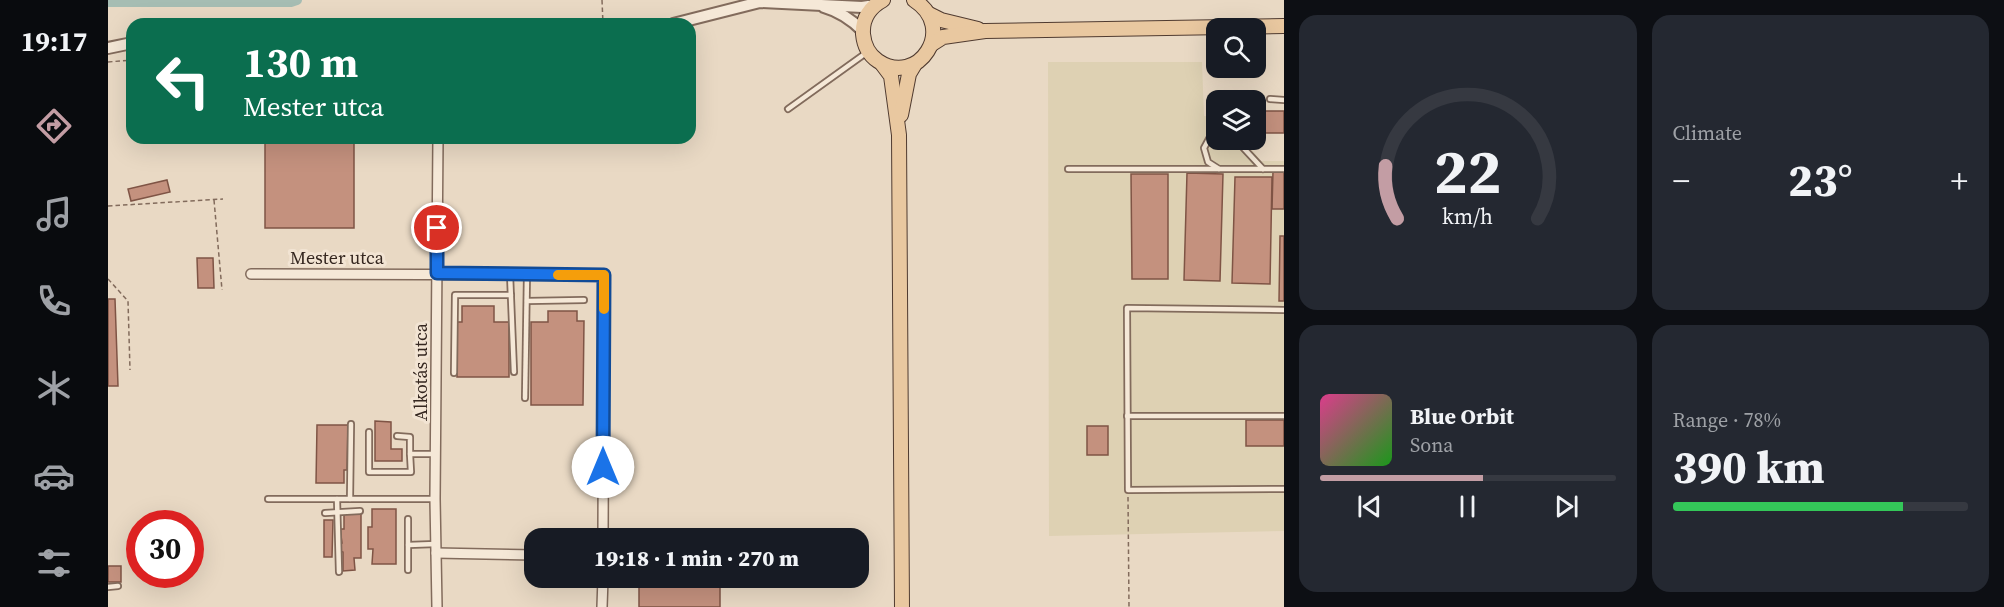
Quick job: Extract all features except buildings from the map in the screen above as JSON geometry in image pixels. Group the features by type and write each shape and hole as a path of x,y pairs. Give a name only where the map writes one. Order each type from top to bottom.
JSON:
{"main road":[{"path":"879,3 868,12 863,31 868,51 891,76 899,135 902,607"},
{"path":"920,5 941,20 986,31"},
{"path":"899,135 909,74 915,64 928,52 934,33 933,23 920,5"},
{"path":"932,44 944,37 986,31 1284,26"},
{"path":"882,64 893,68 915,64"}],"street":[{"path":"696,18 760,2 862,7 879,3"},
{"path":"809,3 834,10 863,31"},
{"path":"108,48 126,44"},
{"name":"Alkotás utca","path":"437,607 435,499 438,144"},
{"name":"Mester utca","path":"250,274 604,275 603,528"},
{"path":"436,549 524,554"},
{"path":"602,607 603,588"}],"lane":[{"path":"788,109 868,51"},
{"path":"1270,99 1284,100"},
{"path":"1206,144 1204,148 1208,162 1219,169"},
{"path":"1245,150 1263,169"},
{"path":"1068,169 1284,169"},
{"path":"510,274 514,372"},
{"path":"525,398 527,274"},
{"path":"454,373 455,295 511,295"},
{"path":"527,301 584,300"},
{"path":"1284,310 1127,308 1128,490 1284,489"},
{"path":"1127,416 1284,416"},
{"path":"350,499 351,424"},
{"path":"369,432 369,472 411,472 410,437 397,436"},
{"path":"410,454 436,454"},
{"path":"268,499 435,499"},
{"path":"337,499 339,572"},
{"path":"325,513 360,511"},
{"path":"408,519 408,570"},
{"path":"408,545 436,549"},
{"path":"108,587 118,586"}],"path":[{"path":"602,0 603,18"},
{"path":"108,62 126,60"},
{"path":"213,199 222,290"},
{"path":"108,206 223,199"},
{"path":"108,279 128,301 130,370"},
{"path":"1128,490 1129,607"}],"shaded area":[{"path":"1048,62 1202,62 1206,150 1252,150 1261,161 1284,161 1284,531 1049,536"}],"waterway":[{"path":"108,2 291,2 297,0"}],"slow traffic":[{"path":"558,275 604,275 604,309"}],"route":[{"path":"437,228 437,273 604,275 603,467"}]}
